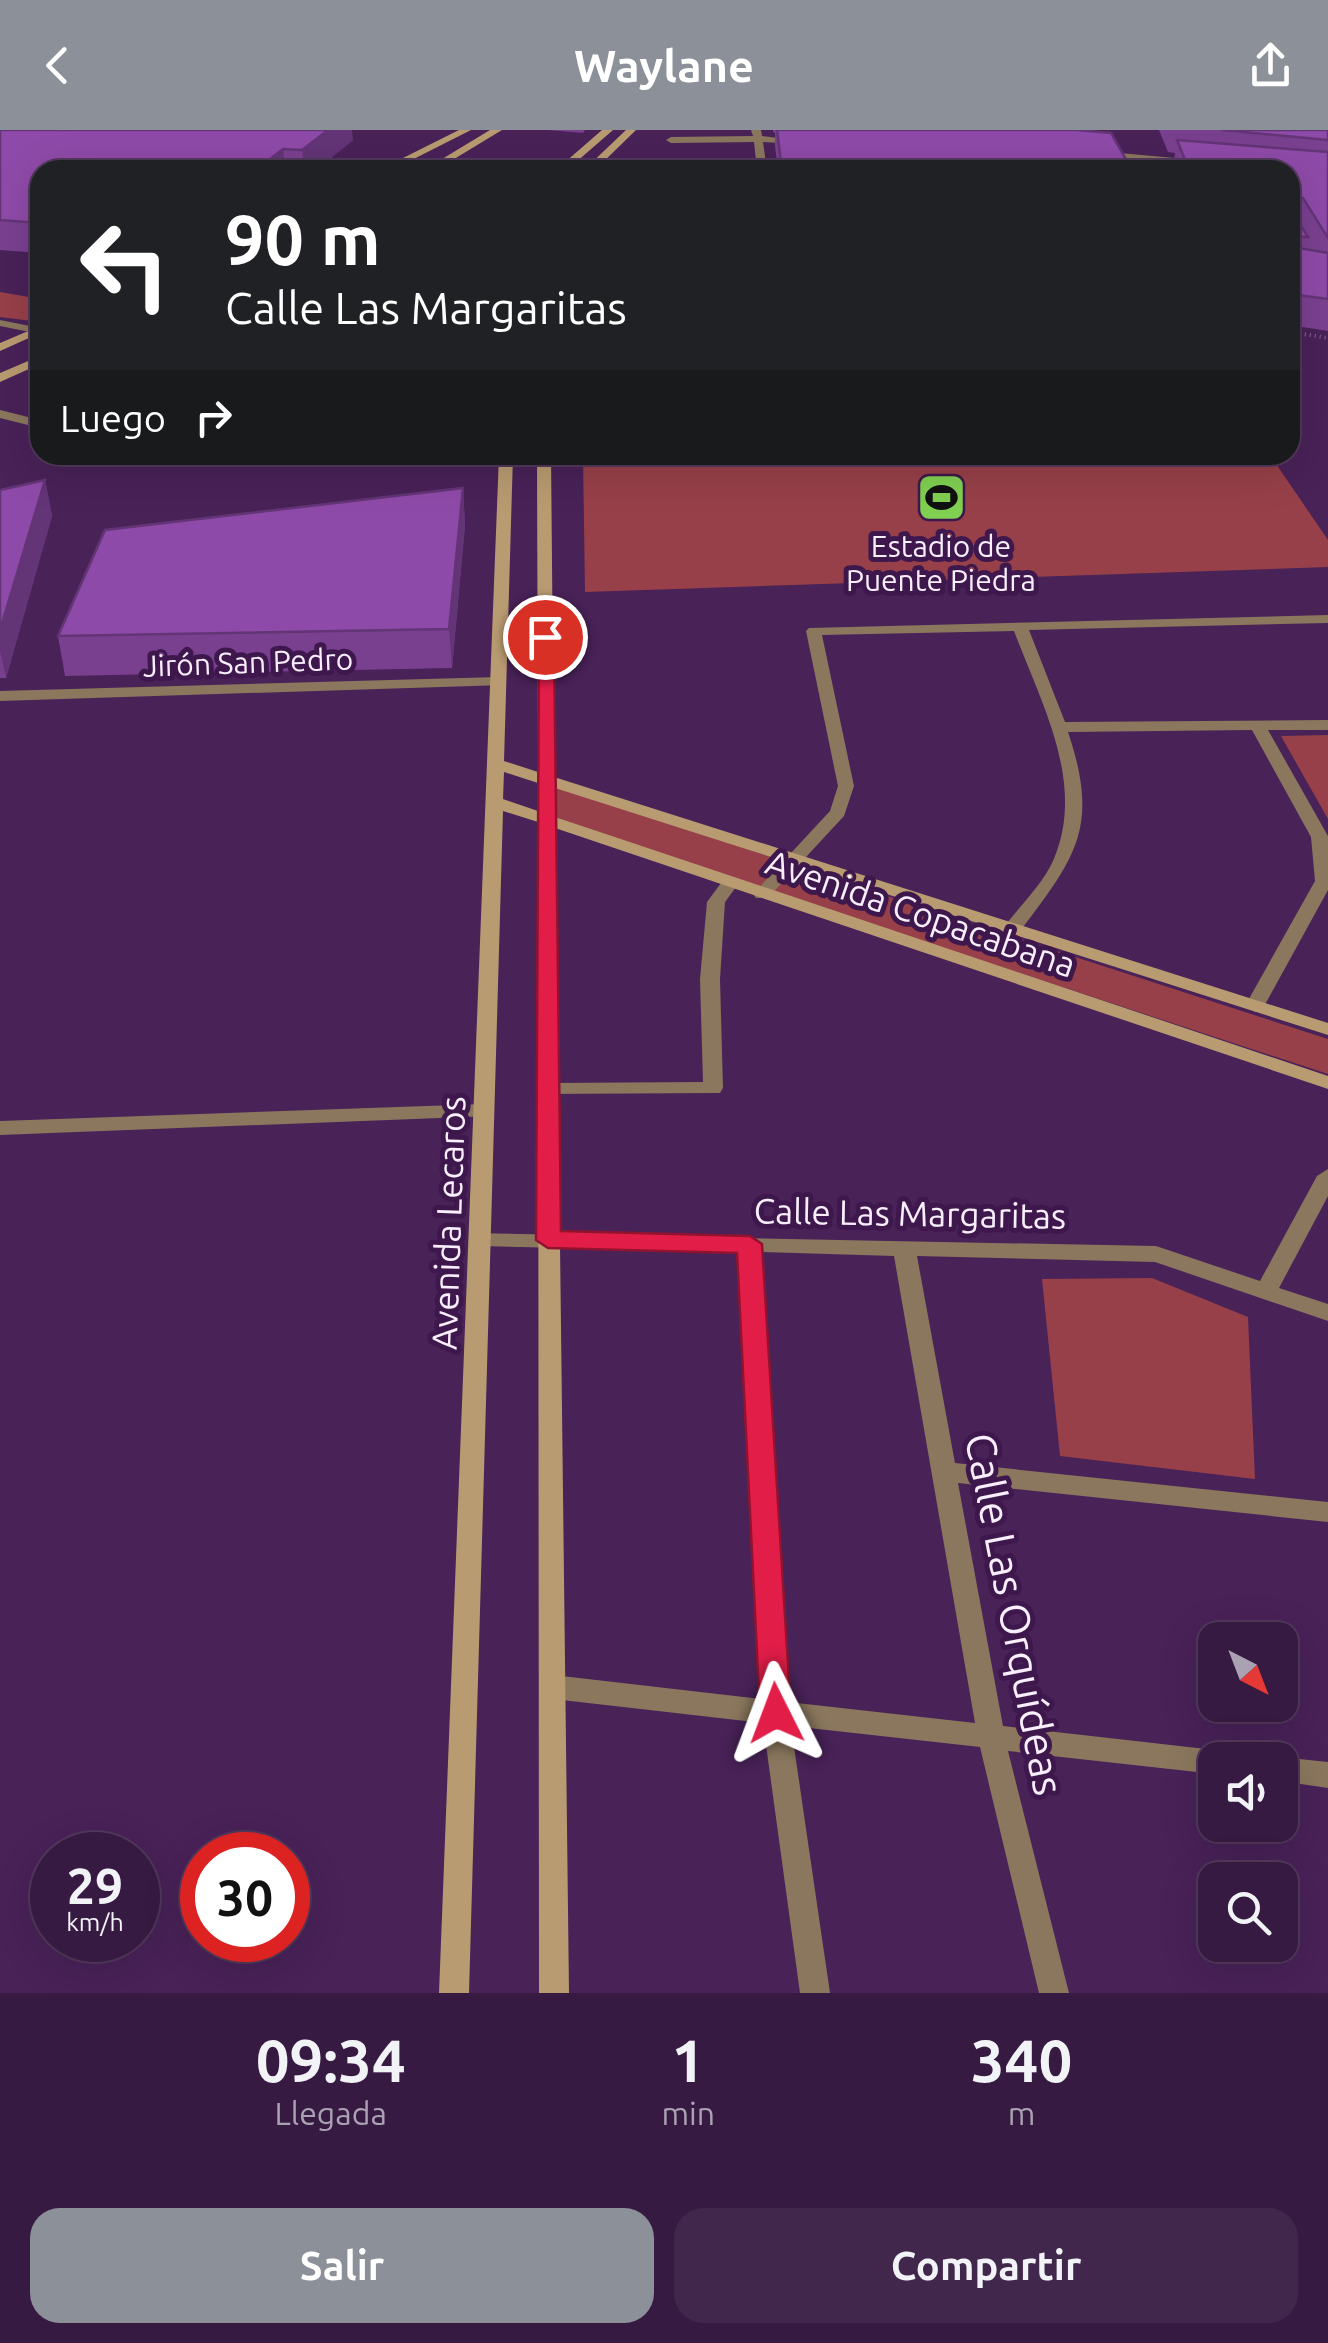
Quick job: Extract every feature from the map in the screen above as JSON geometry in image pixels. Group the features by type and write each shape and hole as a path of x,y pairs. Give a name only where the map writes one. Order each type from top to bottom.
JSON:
{"main road":[{"path":"404,160 466,130"},
{"path":"446,160 497,130"},
{"path":"572,160 608,130"},
{"path":"600,160 631,130"},
{"path":"0,347 30,334"},
{"path":"0,378 30,364"},
{"name":"Avenida Lecaros","path":"454,1993 506,465"},
{"path":"544,465 554,1993"},
{"path":"495,764 1328,1030"},
{"name":"Avenida Copacabana","path":"494,802 1328,1084"}],"street":[{"path":"757,134 761,160"},
{"path":"671,140 757,134 808,141"},
{"path":"1085,152 1173,160"},
{"path":"0,324 30,329"},
{"path":"0,414 30,422"},
{"path":"762,894 838,812 846,786 814,631 1328,620"},
{"path":"1011,930 1062,861 1072,822 1072,780 1020,626"},
{"name":"Jirón San Pedro","path":"0,696 498,682"},
{"path":"1056,727 1328,725"},
{"path":"1255,1006 1326,881 1320,836 1258,727"},
{"path":"548,1089 713,1088 710,979 716,902 730,883"},
{"path":"0,1128 484,1111"},
{"path":"1267,1289 1328,1176"},
{"name":"Calle Las Margaritas","path":"480,1238 1156,1254 1328,1313"},
{"path":"750,1244 776,1713 816,1993"},
{"name":"Calle Las Orquídeas","path":"904,1248 991,1737 1054,1993"},
{"path":"944,1472 1328,1512"},
{"path":"553,1688 1198,1760"},
{"path":"1298,1772 1328,1775"}],"path":[{"path":"1300,334 1328,338"}],"shaded area":[{"path":"0,292 30,297 30,321 0,317"},
{"name":"Estadio de Puente Piedra","path":"583,465 1277,465 1328,540 1328,567 585,592"},
{"path":"1328,735 1328,819 1281,736"},
{"path":"550,782 785,862 759,889 552,816"},
{"path":"795,866 1328,1039 1328,1074 772,892"},
{"path":"1152,1278 1248,1317 1255,1479 1060,1456 1042,1279"}],"building":[{"path":"0,130 328,130 302,150 283,149 269,160 30,160 30,222 0,220"},
{"path":"777,130 1077,130 1111,133 1126,160 781,160"},
{"path":"1221,130 1328,130 1328,140"},
{"path":"1177,140 1328,152 1328,238 1300,197 1300,160 1185,160"},
{"path":"1300,248 1328,253 1328,299 1300,295"},
{"path":"45,480 0,630 0,490"},
{"path":"463,488 449,629 58,636 105,530"}],"place":[{"name":"Estadio de Puente Piedra","path":"941,497"}],"route":[{"path":"545,637 548,1240 750,1244 776,1713"}]}
